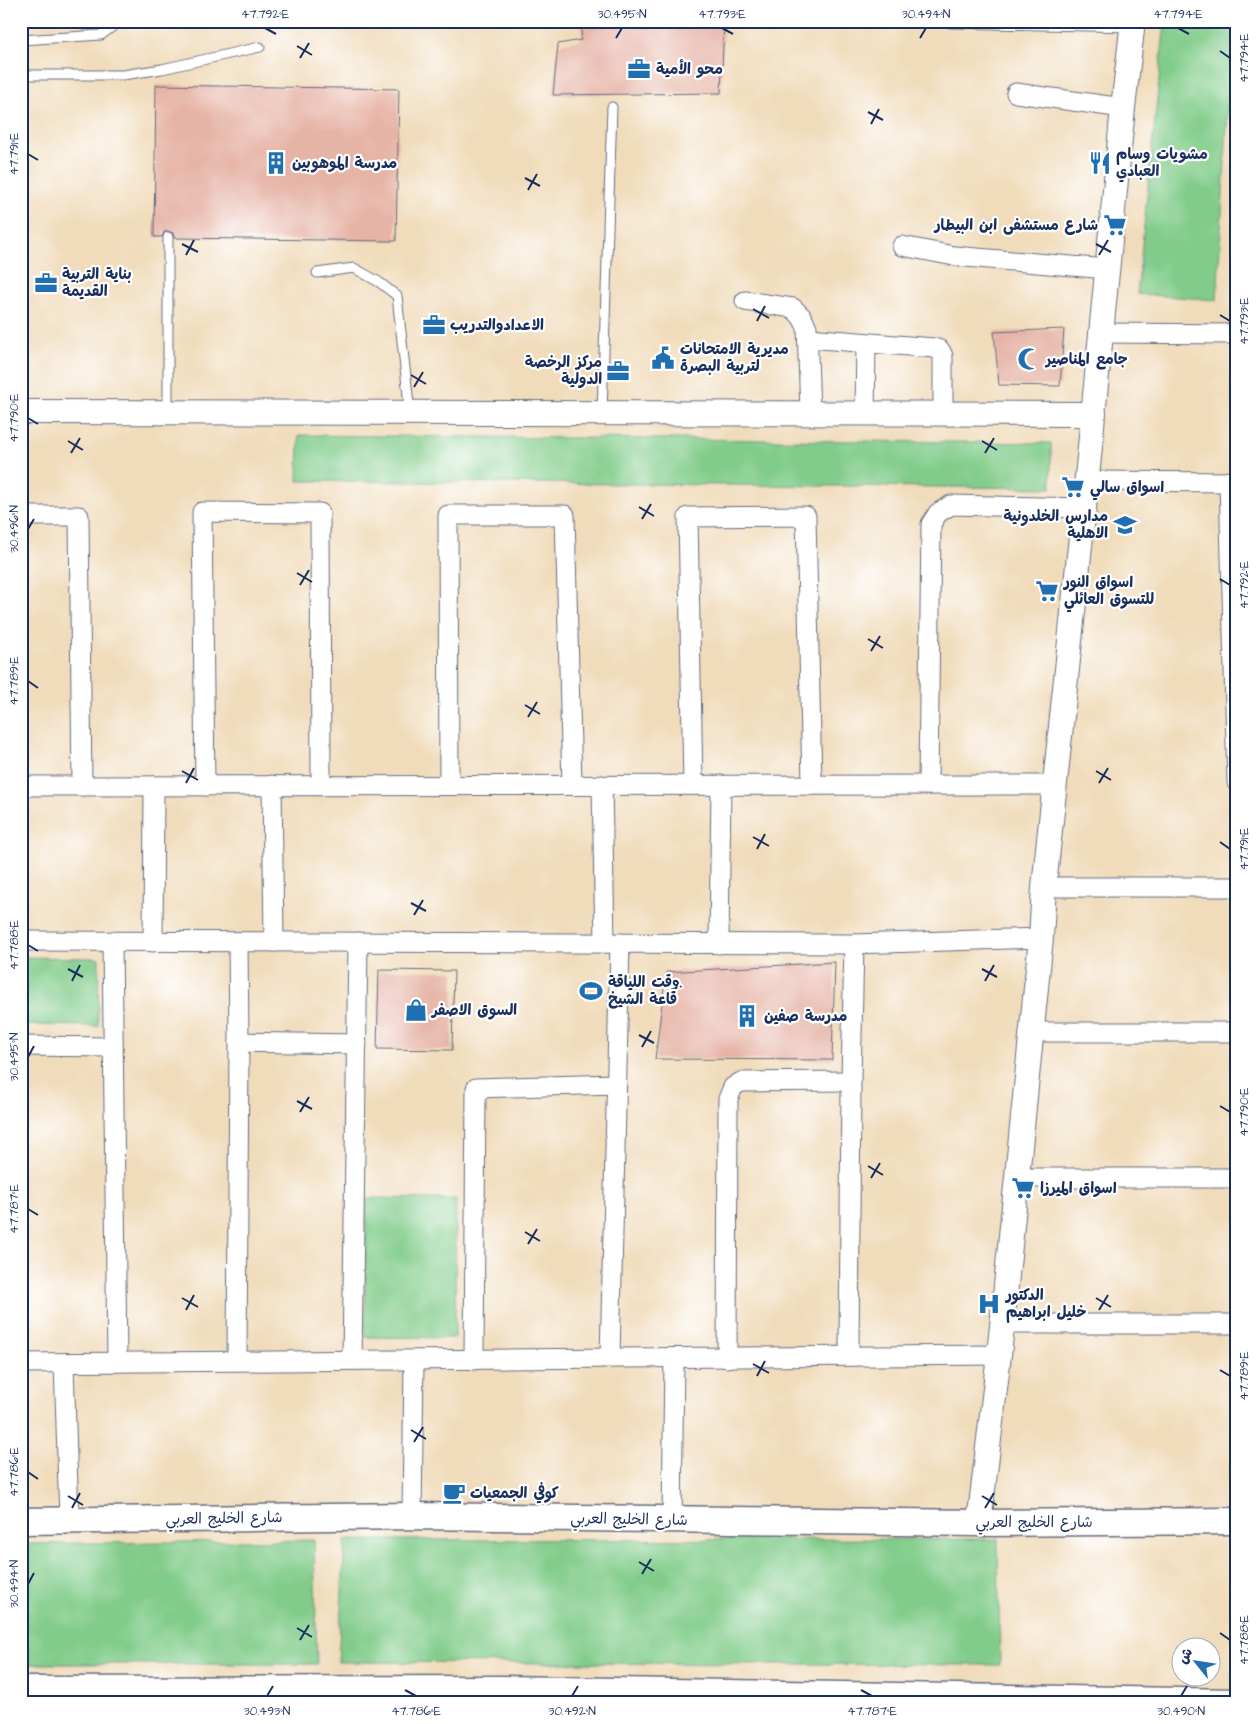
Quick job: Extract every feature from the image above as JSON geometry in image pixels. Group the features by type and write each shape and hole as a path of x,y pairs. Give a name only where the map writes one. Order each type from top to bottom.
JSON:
{"main road":[{"name":"شارع الخليج العربي","path":"21,1521 412,1516 979,1523 1237,1521"},
{"path":"21,1690 203,1696 503,1689 779,1699 1237,1702"}],"street":[{"path":"979,1523 999,1355 1041,938 1044,887 1133,24"},
{"path":"1016,93 1123,108"},
{"path":"902,246 954,256 1107,269"},
{"path":"745,301 793,308 801,316 807,327 810,413"},
{"path":"1101,333 1237,334"},
{"path":"808,338 940,350 943,356 943,413"},
{"path":"865,414 866,343"},
{"path":"21,412 1094,414"},
{"path":"1086,482 1233,482 1237,783"},
{"path":"928,785 931,524 938,513 951,505 1084,508"},
{"path":"205,786 202,512 320,512 321,785"},
{"path":"449,785 448,515 565,515 572,785"},
{"path":"21,516 79,516 82,786"},
{"path":"693,785 688,517 806,516 812,785"},
{"path":"272,785 274,942"},
{"path":"602,785 613,943 617,1084 610,1358"},
{"path":"719,944 721,785"},
{"path":"21,786 1056,785"},
{"path":"153,942 154,786"},
{"path":"1044,887 1237,887"},
{"path":"21,941 854,944 1041,938"},
{"path":"112,942 117,1362"},
{"path":"236,1361 240,1042 238,942"},
{"path":"352,1360 358,942"},
{"path":"849,1356 854,944"},
{"path":"1031,1032 1237,1032"},
{"path":"240,1042 356,1044"},
{"path":"21,1046 113,1047"},
{"path":"727,1358 728,1099 733,1087 741,1082 851,1081"},
{"path":"474,1360 476,1088 617,1084"},
{"path":"1016,1178 1237,1178"},
{"path":"1002,1324 1237,1324"},
{"path":"21,1363 999,1355"},
{"path":"672,1519 674,1358"},
{"path":"412,1516 414,1360"},
{"path":"64,1363 69,1520"}],"lane":[{"path":"21,40 101,35 112,27 116,21"},
{"path":"950,23 1133,24"},
{"path":"21,75 123,75 162,69 260,47"},
{"path":"602,413 612,107"},
{"path":"168,238 168,413"},
{"path":"316,273 354,268 379,282 397,296 410,413"}],"green space":[{"path":"1165,21 1233,21 1217,300 1137,294"},
{"path":"299,435 1051,443 1051,488 298,481"},
{"path":"21,957 99,958 98,1026 21,1025"},
{"path":"366,1198 456,1199 455,1338 365,1337"},
{"path":"998,1539 1000,1665 338,1662 345,1540"},
{"path":"314,1540 317,1664 21,1664 21,1544"}],"building":[{"name":"محو الأمية","path":"582,21 724,21 721,93 553,95 558,44 581,40"},
{"name":"مدرسة الموهوبين","path":"156,85 399,89 396,241 174,238 173,233 168,231 164,232 162,237 154,237"},
{"name":"جامع المناصير","path":"1064,329 1060,386 999,385 994,332"},
{"name":"مدرسة صفين","path":"835,962 832,1060 655,1059 666,972"},
{"name":"السوق الاصفر","path":"379,970 454,971 452,1050 377,1049"}],"place":[{"name":"محو الأمية","path":"639,69"},
{"name":"مدرسة الموهوبين","path":"276,163"},
{"name":"مشويات وسام العبادي","path":"1100,163"},
{"name":"شارع مستشفى ابن البيطار","path":"1115,225"},
{"name":"بناية التربية القديمة","path":"46,283"},
{"name":"الاعدادوالتدريب","path":"434,325"},
{"name":"مديرية الامتحانات لتربية البصرة","path":"663,358"},
{"name":"جامع المناصير","path":"1029,359"},
{"name":"مركز الرخصة الدولية","path":"618,371"},
{"name":"اسواق سالي","path":"1073,487"},
{"name":"مدارس الخلدونية الاهلية","path":"1125,525"},
{"name":"اسواق النور للتسوق العائلي","path":"1047,591"},
{"name":"وقت اللياقة. قاعة الشيخ","path":"591,991"},
{"name":"السوق الاصفر","path":"416,1010"},
{"name":"مدرسة صفين","path":"747,1016"},
{"name":"اسواق الميرزا","path":"1023,1188"},
{"name":"الدكتور خليل ابراهيم","path":"989,1304"},
{"name":"كوفي الجمعيات","path":"454,1493"}]}
